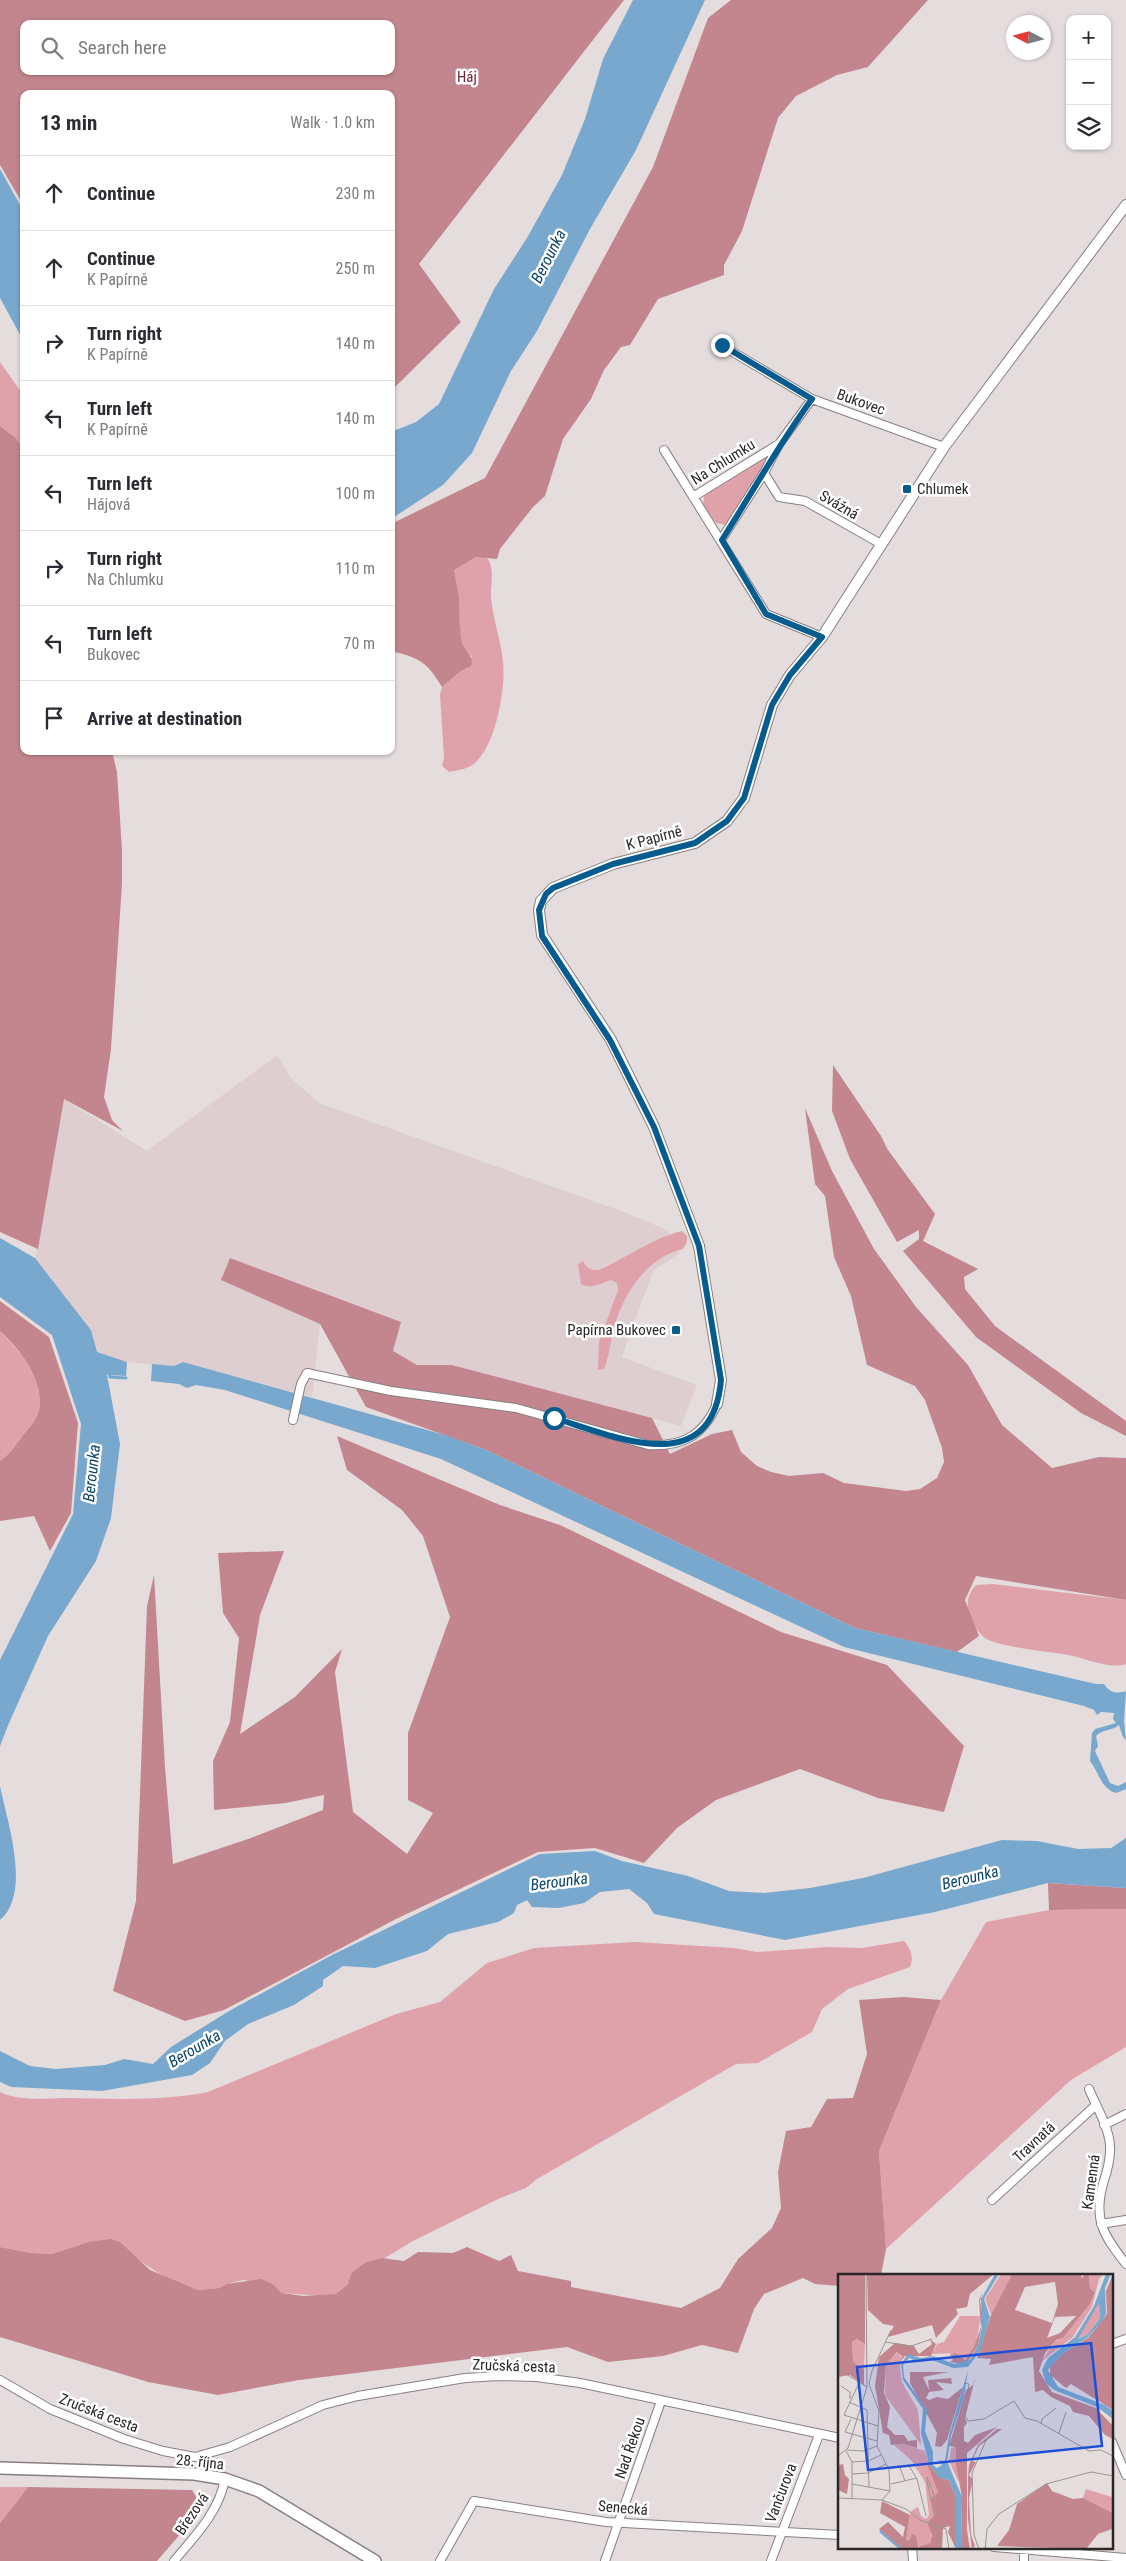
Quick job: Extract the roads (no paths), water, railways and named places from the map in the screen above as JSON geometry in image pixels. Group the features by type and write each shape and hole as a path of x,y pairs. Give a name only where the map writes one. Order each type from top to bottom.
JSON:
{"main road":[{"name":"28. října","path":"0,2468 194,2474 225,2479 259,2491 375,2561"}],"street":[{"name":"K Papírně","path":"717,1404 721,1380 699,1246 654,1127 610,1040 542,936 539,910 546,894 553,888 613,864 695,843 727,821 744,798 772,705 790,675 822,637 944,447 1126,205"},
{"name":"Bukovec","path":"722,345 812,399 944,447"},
{"name":"Na Chlumku","path":"779,444 694,497 722,540 779,444 812,399"},
{"path":"664,450 694,497"},
{"name":"Svážná","path":"764,472 779,497 805,501 881,544"},
{"path":"722,540 766,614 822,637"},
{"path":"293,1420 301,1384 307,1373 391,1392 485,1402 516,1408 626,1440 656,1445 681,1443 690,1438 708,1421 717,1404"},
{"name":"Kamenná","path":"1089,2089 1104,2125 1110,2146 1108,2168 1099,2206 1101,2224"},
{"name":"Travnatá","path":"992,2200 1096,2105"},
{"path":"1104,2125 1126,2114"},
{"path":"1126,2220 1101,2224 1108,2241 1126,2264"},
{"path":"1114,2343 1126,2339"},
{"name":"Zručská cesta","path":"0,2380 50,2409 124,2439 163,2451 195,2457 230,2447 302,2413 338,2400 465,2378 537,2377 580,2383 838,2438"},
{"name":"Nad Řekou","path":"605,2561 661,2401"},
{"name":"Vančurova","path":"771,2561 781,2530 819,2435"},
{"path":"1114,2447 1126,2475"},
{"path":"194,2474 195,2457"},
{"name":"Březová","path":"174,2561 207,2520 220,2500 225,2479"},
{"name":"Senecká","path":"440,2561 474,2501 619,2523 781,2530 838,2535"},
{"path":"912,2548 912,2561"},
{"path":"1009,2548 1126,2558"},
{"path":"1024,2549 1024,2561"}],"water":[{"name":"Berounka","path":"633,0 705,0 636,150 590,229 537,331 511,371 472,453 443,485 395,516 395,430 416,422 439,404 494,289 527,238 562,175 585,119 603,59"},
{"path":"0,169 20,205 20,335 0,298"},
{"name":"Berounka","path":"0,1238 35,1258 91,1330 97,1352 127,1362 126,1376 107,1375 120,1444 111,1518 96,1561 48,1636 0,1746 0,1660 73,1514 81,1424 52,1335 0,1297"},
{"path":"183,1362 445,1435 486,1450 855,1628 1096,1684 1104,1684 1114,1692 1126,1691 1124,1721 1126,1740 1119,1725 1096,1736 1098,1746 1095,1751 1110,1783 1118,1786 1126,1782 1126,1789 1116,1793 1107,1788 1090,1761 1092,1733 1095,1729 1116,1723 1113,1719 1114,1713 1101,1712 1097,1715 1094,1710 1084,1706 844,1647 441,1459 225,1390 196,1385 187,1388 179,1384 151,1381 152,1364 174,1366"},
{"path":"0,1786 12,1837 16,1875 14,1893 9,1908 0,1920"},
{"name":"Berounka","path":"1126,1838 1126,1888 1048,1883 935,1912 785,1940 654,1914 647,1903 629,1889 600,1892 584,1903 559,1908 532,1907 527,1900 517,1905 514,1913 498,1922 448,1934 427,1951 375,1968 343,1966 323,1980 323,1986 294,2005 248,2024 225,2041 210,2063 192,2075 102,2091 11,2087 0,2082 0,2051 30,2066 56,2069 105,2065 124,2059 153,2064 171,2047 229,2011 332,1955 540,1854 595,1851 622,1861 688,1876 729,1891 764,1893 810,1888 863,1878 1002,1840 1037,1841 1078,1849 1111,1848"}],"waterway":[{"path":"109,1372 110,1377 126,1378"}],"place":[{"name":"Chlumek","path":"907,489"},
{"name":"Papírna Bukovec","path":"676,1330"}],"park label":[{"name":"Háj","path":"467,77"}]}
